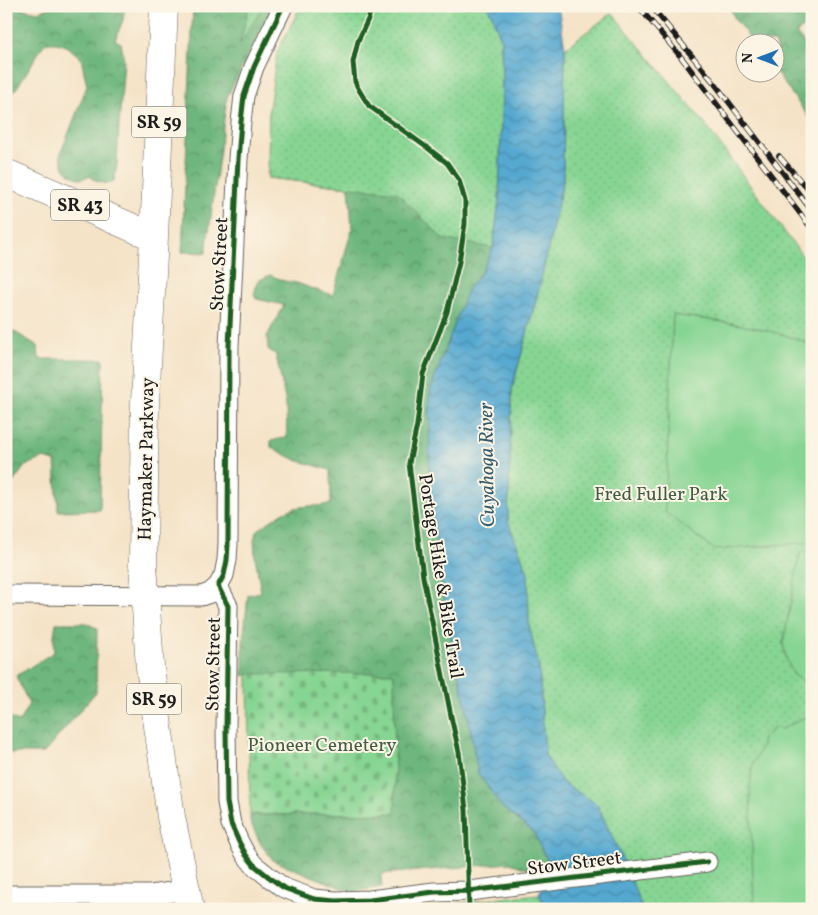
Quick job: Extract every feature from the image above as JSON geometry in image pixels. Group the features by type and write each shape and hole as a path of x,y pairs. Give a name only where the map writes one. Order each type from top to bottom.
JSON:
{"main road":[{"name":"Haymaker Parkway","path":"164,6 144,411 143,521 145,595 150,667 162,756 188,899"},
{"name":"SR 43","path":"6,173 154,237"}],"street":[{"name":"Stow Street","path":"283,6 254,67 244,96 238,159 229,346 228,544 224,575 218,586 228,606 227,802 231,824 238,842 254,865 284,888 314,899 336,901 370,900 434,892 469,890 707,862"},
{"path":"6,595 201,596 210,593 218,586"},
{"path":"6,895 150,895 188,899"}],"green space":[{"path":"6,6 15,6 38,12 54,6 125,6 123,20 115,40 121,43 124,60 117,165 114,181 108,184 97,181 89,176 81,179 71,175 64,168 60,155 87,86 81,58 64,45 55,43 44,44 15,91 6,95"},
{"path":"193,6 273,6 227,97 206,253 182,252"},
{"path":"249,6 263,6 240,44"},
{"path":"301,6 487,6 501,40 502,84 499,201 493,248 443,239 397,192 268,178 269,109 277,52"},
{"path":"729,6 812,6 812,22 796,33 812,53 812,122 783,82 786,82 786,32 745,32 735,19"},
{"name":"Fred Fuller Park","path":"612,13 701,119 812,269 812,909 642,909 597,804 563,783 545,755 539,667 529,625 528,573 508,522 512,389 540,285 563,181 565,48"},
{"path":"282,99 384,116 493,248 481,273 467,290 429,468 437,554 478,773 502,807 534,833 547,860 545,875 510,863 381,874 382,887 352,892 274,861 261,845 250,821 250,815 395,813 248,674 243,676 243,643 248,595 261,592 255,556 254,539 257,530 284,512 295,508 331,504 330,470 296,460 271,447 271,441 287,437 286,404 276,355 268,349 267,336 284,305 256,299 254,294 258,281 270,275 333,295 352,229 349,187 268,178 269,109"},
{"path":"673,315 761,329 812,345 812,542 715,550 665,512"},
{"path":"10,329 38,346 39,359 103,359 100,510 58,511 55,461 44,458 25,466 6,492 6,331"},
{"path":"812,551 812,687 794,675 787,661 783,644 800,553"},
{"path":"56,623 85,623 97,628 96,692 44,753 6,753 6,716 19,722 29,704 16,676 54,652"},
{"name":"Pioneer Cemetery","path":"394,673 395,813 250,815 248,674"},
{"path":"805,717 812,717 812,909 754,909 750,787 752,767 762,745 763,738 774,728 782,729"},
{"path":"539,894 546,909 406,909 440,906"}],"water":[{"name":"Cuyahoga River","path":"487,6 558,6 565,48 563,181 540,285 512,389 508,521 528,573 529,625 539,667 545,755 563,783 597,804 628,871 642,909 546,909 539,894 544,882 547,860 534,833 502,807 478,773 437,554 429,468 430,391 467,290 481,273 493,248 499,201 502,84 501,40"}],"railway":[{"path":"638,6 681,57 812,229"},
{"path":"651,6 715,84 812,211"},
{"path":"779,156 812,194"}],"cycle path":[{"path":"283,6 254,67 244,96 238,159 229,346 228,544 224,575 218,586 228,606 227,802 231,824 239,842 254,865 284,888 314,899 336,901 370,900 434,892 469,891 707,862"},
{"name":"Portage Hike & Bike Trail","path":"370,6 369,17 358,41 353,62 355,82 369,106 447,163 459,180 465,201 465,224 459,262 447,312 423,374 417,425 409,463 423,577 459,752 466,810 469,909"}]}
